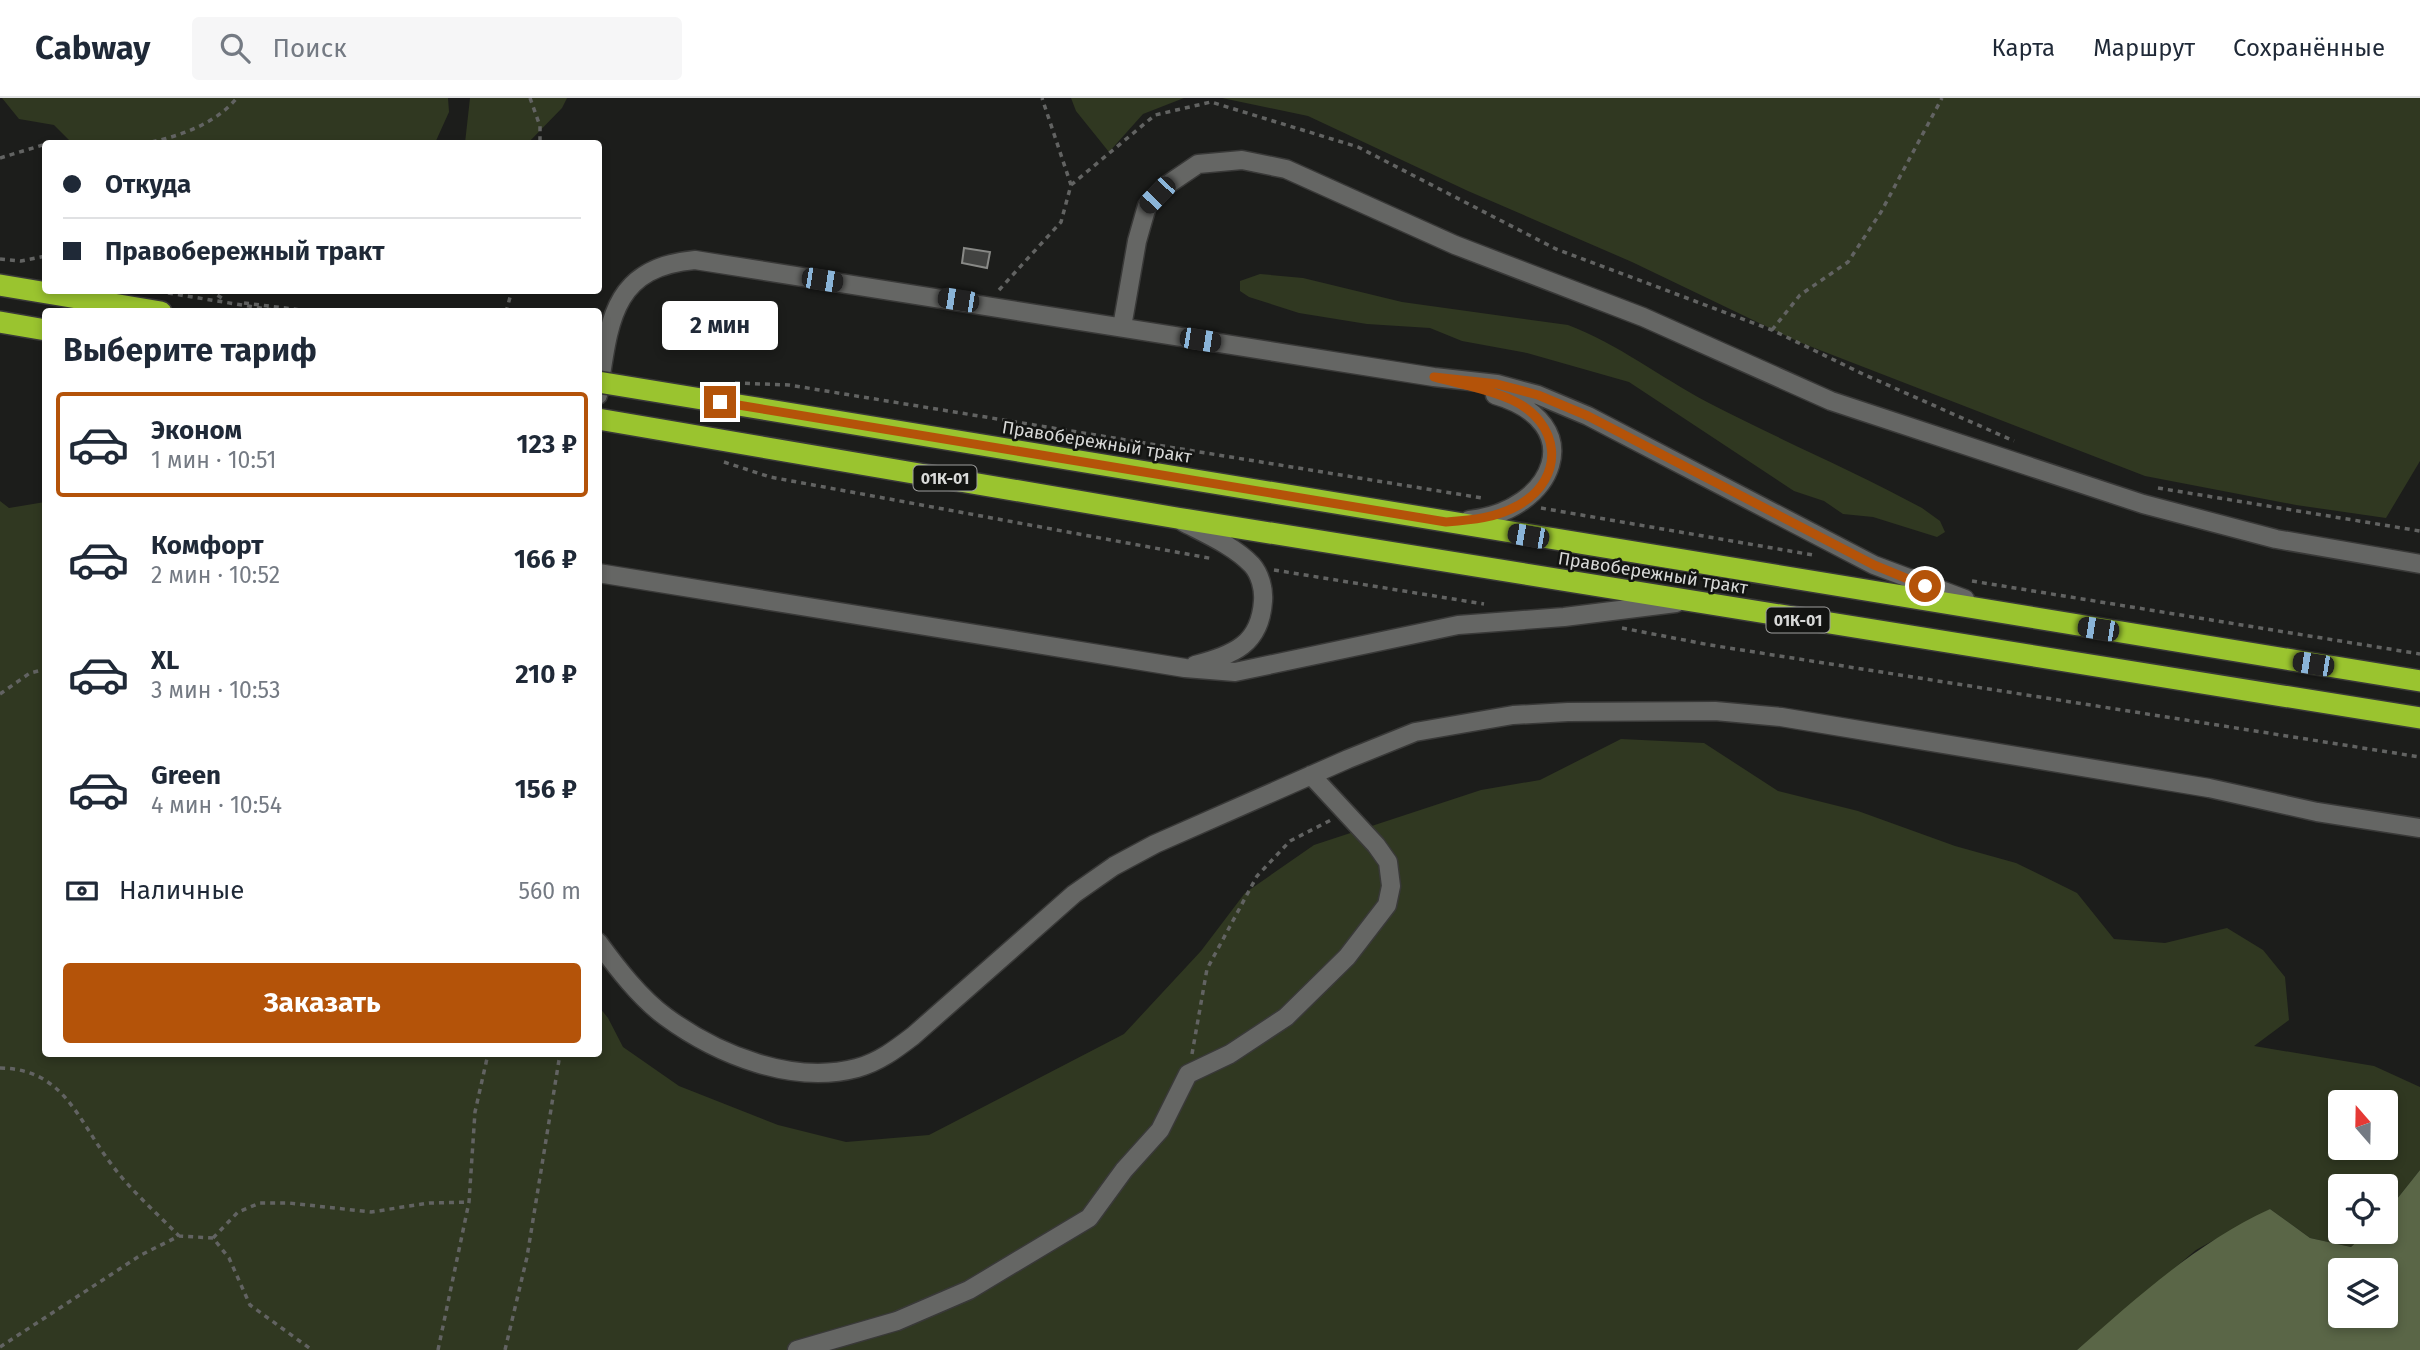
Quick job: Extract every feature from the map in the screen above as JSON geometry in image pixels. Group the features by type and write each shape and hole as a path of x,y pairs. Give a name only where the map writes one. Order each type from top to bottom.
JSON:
{"highway":[{"path":"0,285 42,292"},
{"path":"54,294 137,308"},
{"path":"0,322 42,329"},
{"name":"01К-01","path":"602,382 721,392"},
{"name":"Правобережный тракт","path":"721,392 1446,522 2420,681"},
{"name":"Правобережный тракт","path":"602,420 1177,518 2420,718"}],"street":[{"path":"1122,327 1137,241 1147,206 1167,185 1198,164 1242,160 1286,169 1455,245 1643,317 1856,409 2157,508 2276,539 2420,564"},
{"path":"602,371 608,335 616,311 629,287 646,272 669,262 695,260 1434,377 1497,384 1538,395 1588,416 1874,565 1925,586 2018,617"},
{"path":"1434,377 1513,400 1540,421 1551,440 1553,464 1543,484 1521,504 1489,518 1446,522"},
{"path":"1177,518 1230,548 1254,566 1264,590 1262,621 1248,643 1223,657 1185,668"},
{"path":"602,574 1185,668 1235,672 1458,625 1564,617 1686,601"},
{"path":"602,948 616,967 665,1017 735,1055 766,1066 800,1071 830,1072 858,1068 884,1057 913,1037 1074,894 1114,866 1155,844 1415,732 1513,715 1716,710 1781,717 2209,788 2317,812 2420,828"},
{"path":"797,1350 897,1321 969,1290 1089,1217 1124,1170 1160,1130 1188,1074 1230,1054 1286,1017 1347,957 1387,905 1391,886 1388,862 1311,775"}],"path":[{"path":"160,140 174,137 223,114 237,98"},
{"path":"530,98 540,126 540,140"},
{"path":"986,304 1061,222 1070,185 1042,98"},
{"path":"1772,330 1800,295 1848,262 1881,212 1942,98"},
{"path":"1070,185 1154,115 1211,102 1358,147 1556,249 1772,330 2018,443"},
{"path":"0,158 42,145"},
{"path":"0,259 21,261 42,257"},
{"path":"179,294 261,308"},
{"path":"215,294 225,300 287,308"},
{"path":"721,392 789,385 1521,504 1820,556"},
{"path":"2148,486 2420,531"},
{"path":"1969,581 2420,654"},
{"path":"0,694 30,673 42,670"},
{"path":"1188,1074 1207,969 1257,876 1290,841 1346,812"},
{"path":"438,1350 469,1202 475,1112 487,1057"},
{"path":"505,1350 527,1257 560,1057"},
{"path":"0,1067 43,1076 66,1097 113,1167 179,1236"},
{"path":"213,1238 238,1212 260,1203 289,1203 371,1212 429,1203 469,1202"},
{"path":"0,1348 141,1255 179,1236 213,1238 229,1258 250,1305 312,1350"}],"shaded area":[{"path":"2,98 448,98 449,112 436,140 69,140 54,125 19,119"},
{"path":"470,98 567,98 562,108 531,140 465,140"},
{"path":"1071,98 1184,98 1143,114 1109,152 1076,111"},
{"path":"1222,98 2420,98 2420,461 2386,518 2296,505 2145,476 1799,342 1632,262 1468,191 1308,116"},
{"path":"1260,274 1303,278 1402,302 1568,325 1622,351 1707,402 1922,508 1940,521 1945,532 1937,537 1873,517 1843,514 1824,501 1794,491 1629,382 1527,353 1462,341 1430,328 1367,324 1299,313 1249,297 1240,291 1240,281"},
{"path":"0,501 9,508 42,502 42,1057 602,1057 602,1011 623,1047 679,1086 778,1125 846,1142 929,1135 1124,1034 1201,951 1245,893 1314,845 1481,790 1540,780 1621,739 1704,743 1778,791 1858,811 1955,846 2016,863 2077,893 2114,939 2165,943 2227,928 2263,950 2285,977 2289,1020 2254,1046 2374,1066 2420,1087 2420,1170 2398,1198 2398,1174 2328,1174 2328,1242 2310,1238 2270,1209 2196,1250 2077,1350 0,1350"},
{"path":"2420,1170 2420,1350 2077,1350 2145,1291 2192,1255 2270,1209 2310,1238 2351,1247 2354,1244 2398,1244 2398,1198"}],"building":[{"path":"964,248 990,252 987,268 962,263"}],"route":[{"path":"720,402 1446,522 1489,518 1521,504 1543,484 1553,464 1551,440 1540,421 1513,400 1434,377 1497,384 1538,395 1588,416 1874,565 1925,586"}]}
